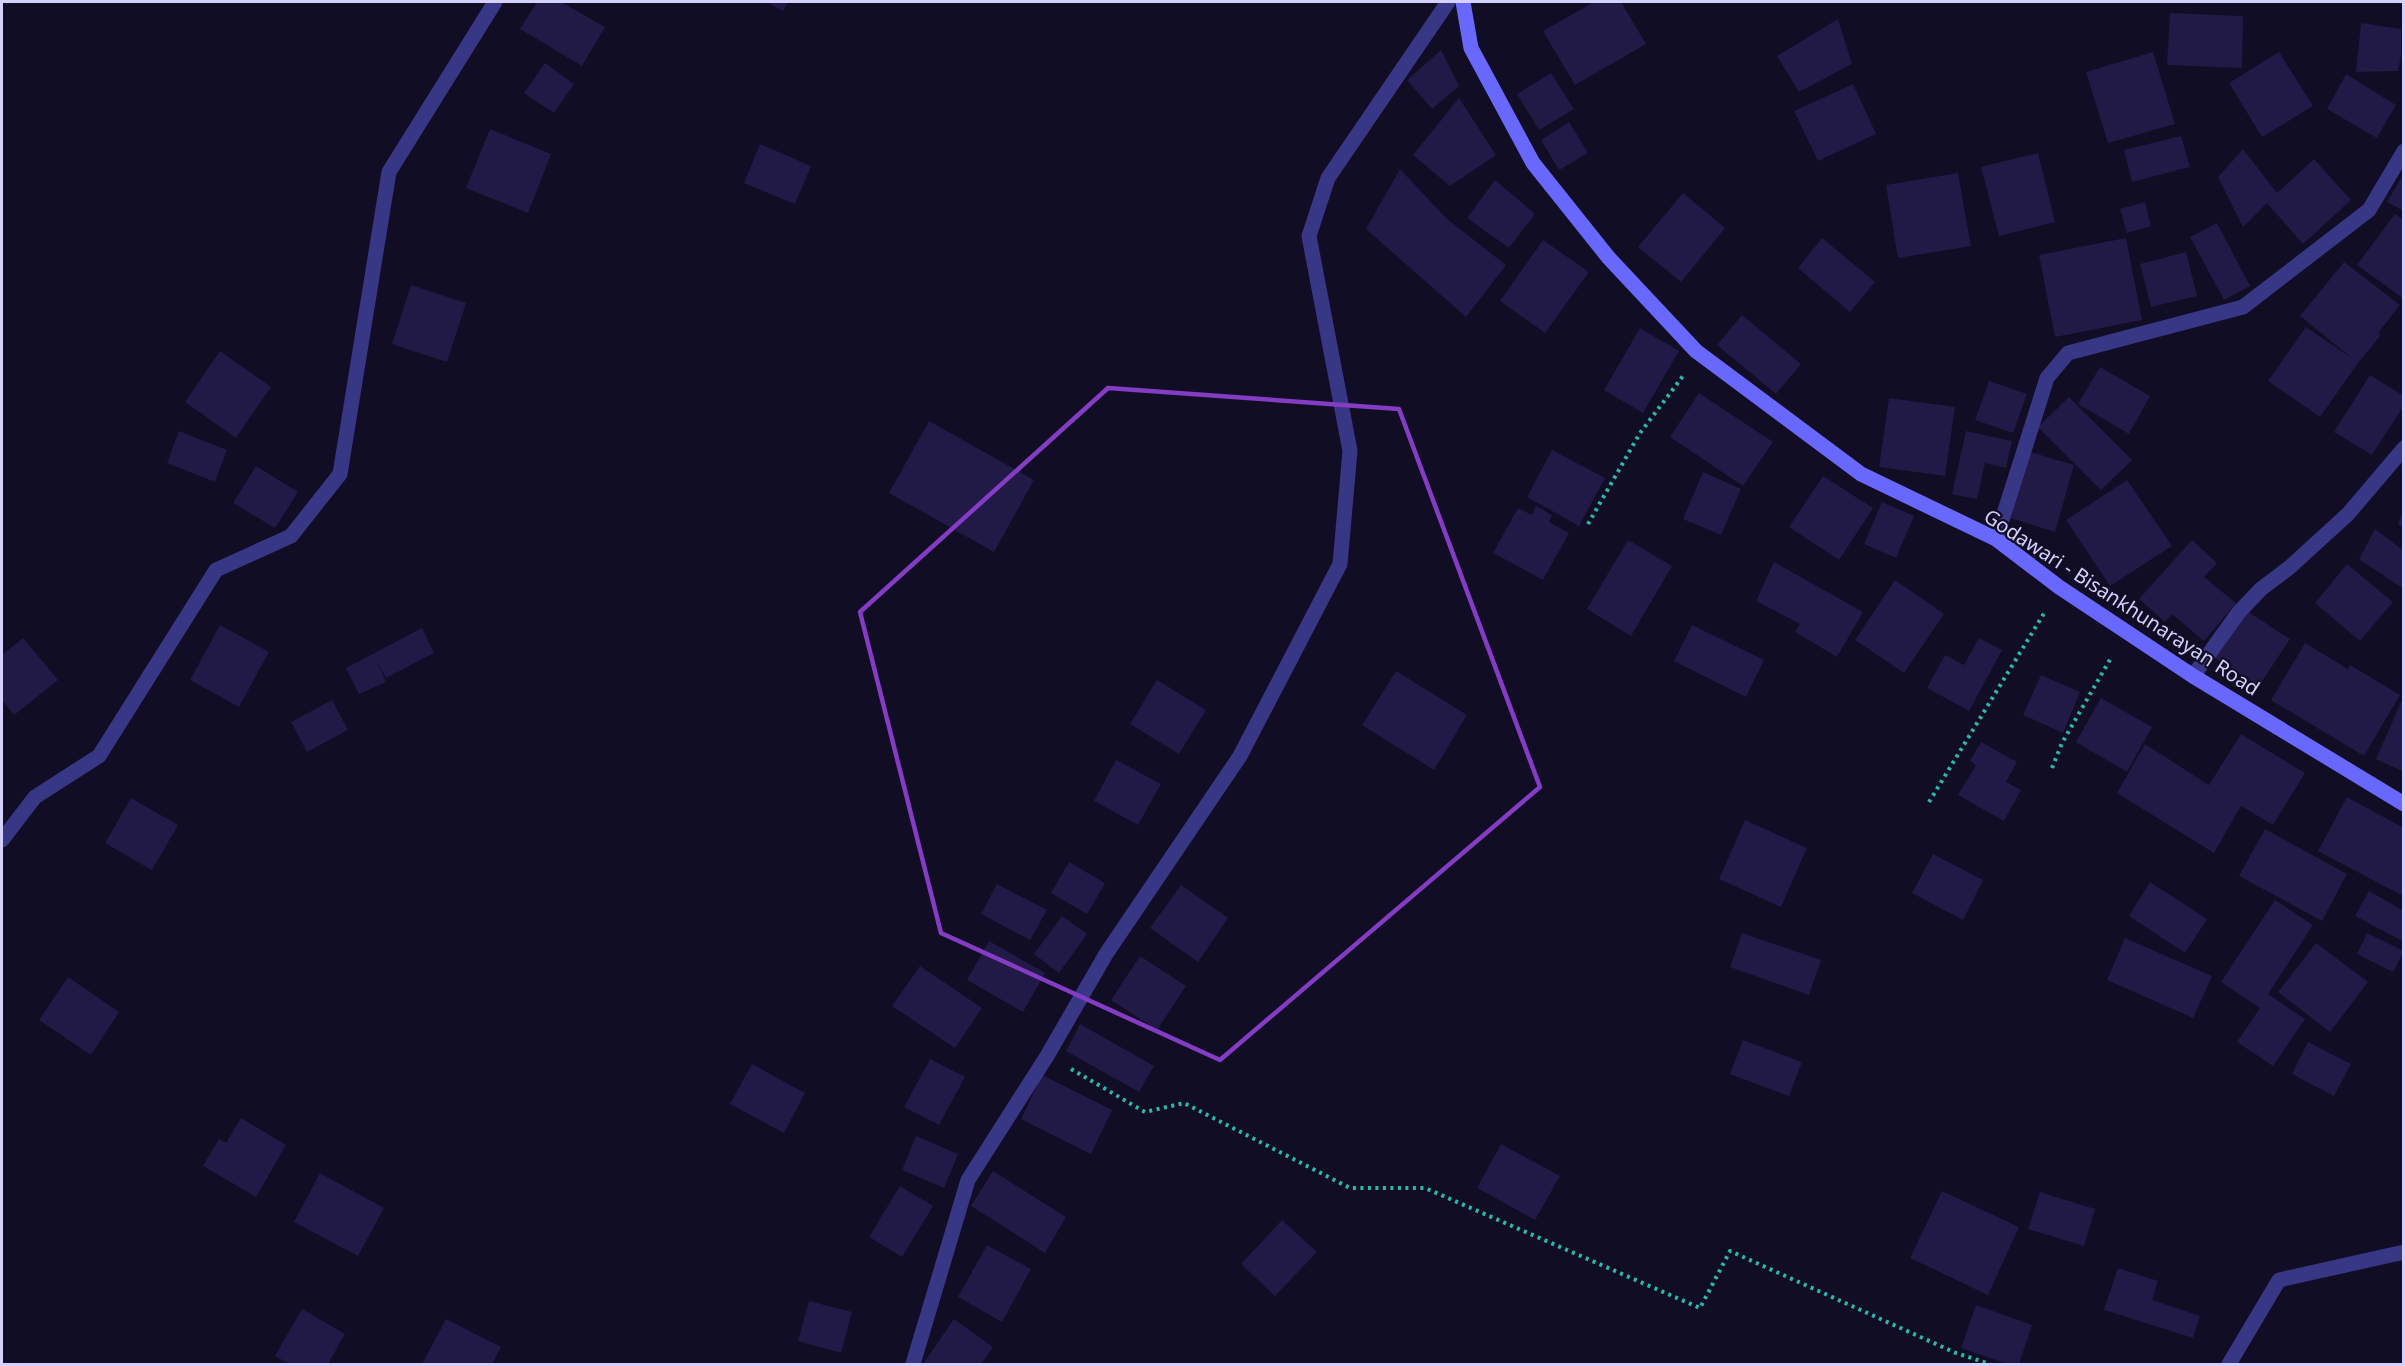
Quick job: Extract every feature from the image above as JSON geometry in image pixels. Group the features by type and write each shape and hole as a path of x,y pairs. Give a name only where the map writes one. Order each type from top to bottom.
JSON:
{"street":[{"path":"2,840 35,797 99,756 216,570 291,536 340,474 389,172 495,2"},
{"path":"913,1365 968,1180 1047,1056 1106,954 1240,756 1340,564 1350,450 1309,236 1328,178 1448,2"},
{"name":"Godawari - Bisankhunarayan Road","path":"1463,2 1471,48 1533,163 1608,257 1696,351 1861,474 1996,538 2060,587 2125,632 2403,804"},
{"path":"1996,538 2048,378 2068,353 2243,307 2369,210 2403,150"},
{"path":"2193,676 2239,612 2261,589 2290,567 2348,514 2403,448"},
{"path":"2229,1365 2279,1281 2403,1252"}],"path":[{"path":"1588,524 1640,433 1680,382 1696,351"},
{"path":"1929,802 2060,587"},
{"path":"2052,768 2062,743 2125,632"},
{"path":"1047,1056 1145,1112 1184,1103 1350,1188 1425,1188 1701,1308 1730,1251 1956,1353 1990,1365"}],"highlighted area":[{"path":"1108,388 1399,409 1540,787 1220,1060 941,933 860,612"}],"building":[{"path":"537,2 561,2 605,27 582,66 520,29"},
{"path":"767,2 788,2 783,11"},
{"path":"1594,2 1621,2 1646,44 1575,85 1543,31"},
{"path":"2170,13 2243,16 2242,68 2167,65"},
{"path":"1838,19 1852,64 1799,92 1777,56"},
{"path":"2361,23 2401,29 2401,55 2398,71 2356,72"},
{"path":"1441,50 1459,86 1432,109 1407,80"},
{"path":"2153,52 2175,124 2108,143 2086,72"},
{"path":"2279,52 2313,106 2262,137 2229,83"},
{"path":"545,63 574,84 554,113 524,93"},
{"path":"1551,73 1574,109 1539,130 1517,94"},
{"path":"2346,74 2396,105 2377,138 2327,109"},
{"path":"1853,84 1876,134 1818,161 1794,111"},
{"path":"1459,98 1496,155 1450,186 1413,155"},
{"path":"1569,122 1588,153 1559,170 1541,140"},
{"path":"490,129 551,154 528,213 466,188"},
{"path":"2181,136 2190,167 2132,182 2124,150"},
{"path":"760,144 811,166 795,204 744,183"},
{"path":"2243,149 2277,193 2314,159 2351,200 2303,244 2267,203 2243,227 2218,177"},
{"path":"2038,153 2055,222 1999,236 1981,167"},
{"path":"1400,169 1447,219 1506,265 1466,317 1366,229"},
{"path":"1958,173 1971,246 1898,258 1886,185"},
{"path":"2404,173 2404,211 2387,202"},
{"path":"1495,180 1535,214 1509,248 1467,218"},
{"path":"1683,193 1725,228 1681,282 1638,247"},
{"path":"2145,202 2151,226 2127,233 2120,209"},
{"path":"2395,214 2404,220 2404,299 2357,265"},
{"path":"2217,223 2250,286 2224,300 2190,237"},
{"path":"1822,238 1875,282 1850,312 1798,268"},
{"path":"2126,238 2142,320 2055,337 2039,255"},
{"path":"1543,240 1589,272 1545,333 1500,301"},
{"path":"2186,252 2197,296 2151,307 2140,264"},
{"path":"2344,262 2400,305 2378,333 2381,335 2320,417 2268,381 2306,327 2353,359 2300,316"},
{"path":"411,285 466,303 447,362 392,344"},
{"path":"1742,315 1801,364 1776,394 1717,345"},
{"path":"1640,328 1679,351 1643,413 1604,390"},
{"path":"220,351 271,387 236,438 185,402"},
{"path":"2100,367 2150,396 2129,434 2078,404"},
{"path":"2370,375 2404,396 2404,405 2372,455 2334,432"},
{"path":"1989,381 2027,394 2013,433 1975,420"},
{"path":"1699,393 1773,442 1743,486 1670,437"},
{"path":"2069,397 2132,460 2101,490 2038,427"},
{"path":"1889,398 1955,407 1945,476 1879,467"},
{"path":"929,421 1034,480 994,552 889,493"},
{"path":"179,431 227,450 215,482 167,463"},
{"path":"1966,431 2012,441 2006,468 1985,463 1977,499 1952,494"},
{"path":"1552,450 1605,478 1579,526 1527,497"},
{"path":"2030,452 2074,465 2055,532 2010,518"},
{"path":"256,466 298,492 275,528 233,503"},
{"path":"1703,472 1741,489 1721,535 1683,519"},
{"path":"1823,476 1873,508 1839,560 1789,527"},
{"path":"2127,480 2172,546 2110,586 2066,520"},
{"path":"1882,502 1914,516 1896,558 1864,544"},
{"path":"1536,506 1552,515 1549,522 1569,533 1543,580 1493,553 1518,508 1532,515"},
{"path":"2404,510 2404,528 2398,524"},
{"path":"2375,529 2404,551 2404,589 2359,559"},
{"path":"1628,540 1672,566 1631,636 1587,609"},
{"path":"2192,540 2217,563 2204,577 2236,603 2204,641 2172,614 2165,622 2139,599"},
{"path":"1774,562 1863,612 1837,657 1795,632 1800,624 1756,601"},
{"path":"2347,564 2393,602 2360,641 2315,603"},
{"path":"1895,580 1944,614 1904,673 1855,640"},
{"path":"2244,609 2290,639 2259,686 2214,657"},
{"path":"220,625 269,652 239,707 190,680"},
{"path":"1692,625 1764,660 1746,697 1674,661"},
{"path":"422,628 434,653 386,678 376,660 386,682 359,694 346,668"},
{"path":"23,638 58,680 14,715 2,700 2,655"},
{"path":"1979,638 2002,650 1969,711 1927,688 1945,655 1964,665"},
{"path":"2305,643 2348,669 2350,665 2400,695 2364,756 2271,700"},
{"path":"1396,671 1467,715 1434,770 1362,725"},
{"path":"2041,675 2080,692 2063,733 2023,715"},
{"path":"1157,680 1206,710 1179,754 1130,724"},
{"path":"2101,698 2152,727 2127,772 2076,742"},
{"path":"332,700 348,730 307,752 291,722"},
{"path":"2401,702 2404,703 2404,772 2376,759"},
{"path":"2241,734 2305,773 2273,825 2241,806 2214,853 2117,793 2145,744 2209,785"},
{"path":"1981,742 2017,762 2006,782 2021,790 2004,821 1958,795 1976,765 1970,761"},
{"path":"1116,760 1161,784 1138,825 1094,801"},
{"path":"2347,797 2404,828 2404,890 2401,895 2318,851"},
{"path":"131,798 178,825 152,870 105,843"},
{"path":"1745,820 1807,848 1781,907 1719,879"},
{"path":"2265,829 2347,874 2322,921 2239,876"},
{"path":"1933,854 1983,880 1963,920 1912,893"},
{"path":"1069,862 1105,883 1087,914 1051,893"},
{"path":"2150,882 2207,919 2185,953 2129,916"},
{"path":"997,884 1047,910 1030,940 981,914"},
{"path":"1181,885 1228,918 1198,962 1150,928"},
{"path":"2369,891 2404,911 2404,942 2355,916"},
{"path":"2275,900 2313,925 2268,994 2305,1019 2273,1066 2237,1042 2260,1008 2221,982"},
{"path":"1062,916 1087,934 1059,973 1034,954"},
{"path":"1742,933 1821,960 1809,995 1730,967"},
{"path":"2367,933 2404,951 2393,972 2357,954"},
{"path":"2125,938 2212,976 2193,1018 2107,980"},
{"path":"989,941 1045,973 1023,1012 967,980"},
{"path":"2316,943 2368,982 2330,1032 2278,992"},
{"path":"1140,956 1186,986 1157,1030 1111,1000"},
{"path":"920,966 982,1008 955,1048 892,1006"},
{"path":"68,977 119,1012 91,1055 39,1020"},
{"path":"1080,1024 1154,1066 1139,1092 1066,1051"},
{"path":"1743,1040 1802,1062 1789,1096 1730,1074"},
{"path":"2308,1042 2351,1064 2334,1096 2292,1074"},
{"path":"930,1059 965,1077 939,1125 904,1107"},
{"path":"752,1064 805,1093 784,1133 730,1104"},
{"path":"1042,1075 1112,1110 1091,1154 1021,1119"},
{"path":"241,1118 286,1145 256,1197 203,1166 219,1139 226,1143"},
{"path":"916,1136 958,1154 944,1188 902,1170"},
{"path":"1501,1144 1560,1176 1535,1220 1477,1188"},
{"path":"993,1171 1066,1217 1045,1253 971,1206"},
{"path":"320,1173 384,1208 358,1256 294,1222"},
{"path":"900,1186 933,1206 902,1257 869,1237"},
{"path":"1942,1191 2019,1227 1988,1295 1910,1258"},
{"path":"2040,1192 2095,1209 2084,1246 2028,1229"},
{"path":"1282,1220 1317,1252 1275,1296 1241,1264"},
{"path":"987,1245 1031,1269 1002,1322 958,1297"},
{"path":"2118,1268 2158,1281 2152,1300 2200,1316 2193,1338 2104,1310"},
{"path":"809,1301 852,1312 841,1353 798,1341"},
{"path":"1976,1305 2032,1325 2019,1364 2007,1364 1961,1348"},
{"path":"302,1309 345,1334 328,1364 289,1364 275,1356"},
{"path":"446,1319 501,1347 492,1364 422,1364"},
{"path":"954,1319 993,1347 981,1364 923,1364"}]}
